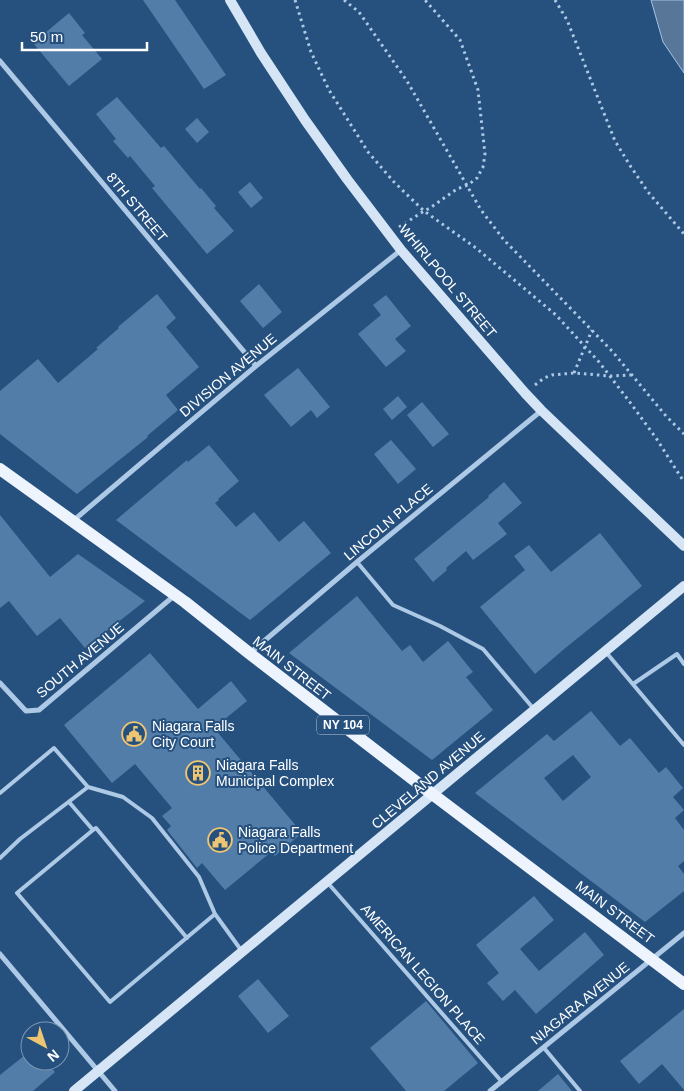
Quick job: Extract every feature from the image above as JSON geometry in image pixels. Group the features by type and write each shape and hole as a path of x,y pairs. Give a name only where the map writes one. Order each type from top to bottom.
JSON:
{"main road":[{"name":"WHIRLPOOL STREET","path":"230,0 304,120 401,250 541,410 684,546"},
{"name":"MAIN STREET","path":"0,469 176,595 433,794 684,984"},
{"name":"CLEVELAND AVENUE","path":"74,1091 684,586"}],"street":[{"name":"8TH STREET","path":"0,61 256,366"},
{"name":"DIVISION AVENUE","path":"72,521 256,366 401,250"},
{"name":"LINCOLN PLACE","path":"249,653 541,410"},
{"name":"SOUTH AVENUE","path":"1,686 26,711 39,710 176,595"},
{"name":"NIAGARA AVENUE","path":"490,1091 684,933"},
{"path":"0,954 115,1091"}],"lane":[{"path":"357,562 393,605 440,626 483,649 534,710"},
{"path":"606,651 684,745"},
{"path":"633,684 677,654 684,664"},
{"path":"0,793 54,748 88,787 123,797 152,818 200,877 215,914 243,952"},
{"path":"0,858 20,839 88,787"},
{"path":"69,802 93,830"},
{"path":"187,938 96,828 17,893 110,1002 187,938 215,914"},
{"name":"AMERICAN LEGION PLACE","path":"326,882 502,1082"},
{"path":"544,1048 580,1091"}],"path":[{"path":"295,0 311,52 334,98 368,152 394,182 424,210 500,267 556,315 610,376 656,438 684,482"},
{"path":"344,0 359,12 407,81 481,210 504,240 612,351 666,416 684,434"},
{"path":"399,227 477,178 483,167 485,154 478,90 460,40 425,0"},
{"path":"555,0 566,20 615,141 648,192 684,234"},
{"path":"574,373 592,330"},
{"path":"535,384 552,375 574,373 610,376 632,375"}],"water":[{"path":"651,0 684,0 684,73 663,42"}],"building":[{"path":"143,0 175,0 226,75 204,89"},
{"path":"69,13 85,33 82,35 102,59 69,86 33,43"},
{"path":"117,97 161,148 164,146 201,188 216,206 214,208 234,231 207,254 152,188 155,186 130,156 128,158 113,141 116,139 96,114"},
{"path":"197,118 209,132 197,143 185,129"},
{"path":"250,182 263,198 251,208 238,192"},
{"path":"259,284 282,312 263,328 240,301"},
{"path":"157,294 176,318 166,327 199,367 166,395 178,410 148,437 77,494 0,434 0,391 38,359 58,383 98,349 96,348 118,327"},
{"path":"386,295 411,326 395,339 406,351 386,367 358,334 381,315 373,305"},
{"path":"298,368 330,407 317,418 311,410 291,427 264,395"},
{"path":"398,396 407,407 392,420 383,409"},
{"path":"422,402 449,434 433,447 407,415"},
{"path":"391,440 416,469 398,484 374,454"},
{"path":"209,445 239,481 215,503 236,527 254,512 279,542 304,521 331,553 250,620 116,520 187,460 188,462"},
{"path":"504,482 522,503 498,523 507,534 473,560 466,551 433,582 414,559 489,497"},
{"path":"0,515 50,577 78,554 145,601 85,648 60,618 37,636 9,601 0,608"},
{"path":"600,533 642,586 535,674 480,607 525,570 514,556 529,545 551,572"},
{"path":"357,596 402,651 410,645 423,662 448,641 473,672 466,677 493,710 432,760 289,653"},
{"name":"Niagara Falls Municipal Complex","path":"150,653 198,709 231,681 247,701 214,728 302,833 275,856 271,852 225,890 202,863 197,868 167,830 171,826 162,816 172,808 135,764 112,783 64,725"},
{"path":"591,711 620,746 630,738 659,773 666,767 683,788 673,797 684,810 675,818 684,830 684,861 678,866 684,874 684,891 645,922 475,793 547,734 554,741","holes":["573,755 591,777 563,801 544,778"]},
{"path":"534,896 554,920 520,949 539,971 585,932 604,955 536,1014 515,990 503,1001 487,983 499,973 476,945"},
{"path":"258,979 289,1016 268,1033 238,996"},
{"path":"426,1001 478,1063 444,1091 406,1091 370,1048"},
{"path":"684,1009 684,1090 662,1064 639,1084 620,1061"},
{"path":"20,1059 20,1071 55,1072 33,1091 0,1091 0,1075"},
{"path":"558,1074 572,1091 538,1091"}],"place":[{"name":"Niagara Falls City Court","path":"134,734"},
{"name":"Niagara Falls Municipal Complex","path":"198,773"},
{"name":"Niagara Falls Police Department","path":"220,840"}]}
